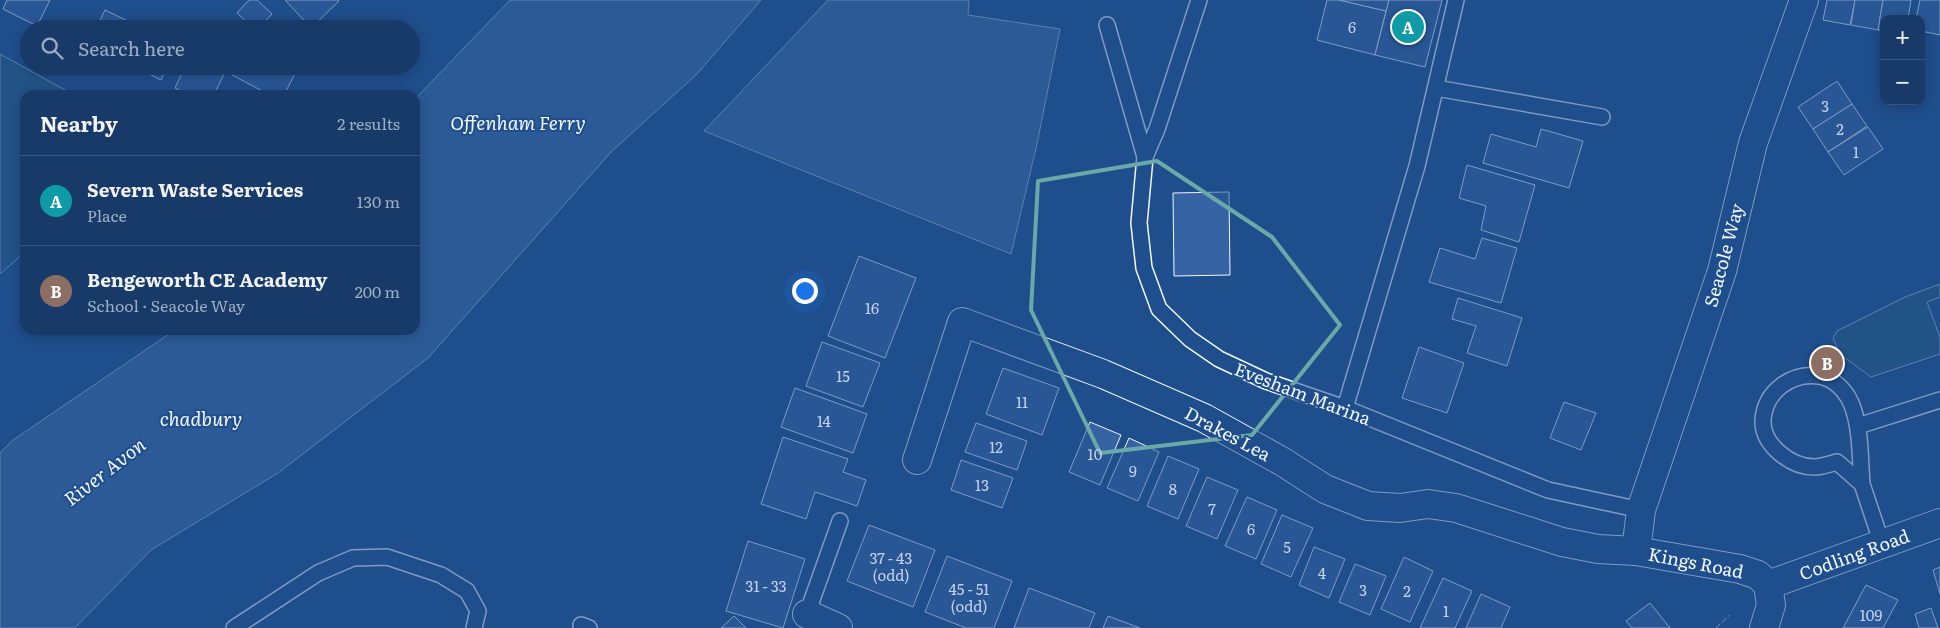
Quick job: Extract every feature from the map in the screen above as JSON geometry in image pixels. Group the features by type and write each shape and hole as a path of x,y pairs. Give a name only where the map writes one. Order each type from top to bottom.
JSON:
{"street":[{"name":"Seacole Way","path":"1641,510 1722,271 1753,143 1804,0"},
{"name":"Drakes Lea","path":"917,460 962,322 1103,374 1204,418 1283,462 1325,489 1368,506 1400,508 1428,504 1456,508 1562,542 1598,549 1636,551"},
{"path":"1636,551 1641,510"},
{"name":"Codling Road","path":"1768,585 1940,524"},
{"name":"Kings Road","path":"1636,551 1740,569 1758,574 1768,585"},
{"path":"1764,628 1770,605 1768,585"},
{"path":"807,614 838,628"}],"lane":[{"name":"Evesham Marina","path":"1199,0 1157,129 1145,157 1139,223 1144,268 1159,309 1190,339 1219,359 1266,381 1345,408 1548,490 1641,510"},
{"path":"1345,408 1417,166 1456,0"},
{"path":"1107,25 1145,157"},
{"path":"1436,88 1602,117"},
{"path":"1862,484 1837,462 1816,467 1802,465 1789,460 1777,451 1767,436 1763,421 1772,393 1792,380 1811,375 1828,377 1842,389 1853,406 1858,426 1862,484 1882,544"},
{"path":"1858,426 1940,400"},
{"path":"807,614 840,521"},
{"path":"234,628 318,573 354,558 387,557 440,574 467,590 478,610 474,628"}],"highlighted area":[{"path":"1157,161 1272,237 1340,325 1252,435 1100,453 1031,310 1038,181"}],"shaded area":[{"path":"0,54 20,65 20,75 38,75 65,90 20,90 20,256 0,274"},
{"path":"1940,284 1940,297 1927,302 1940,337 1940,354 1871,377 1840,354 1833,338 1837,331 1905,297"}],"water":[{"path":"510,0 761,0 697,74 612,151 428,358 278,473 151,550 75,628 0,628 0,453 13,440 168,335 420,335 420,94"},
{"path":"828,0 969,0 968,15 1060,29 1037,144 1011,254 704,131"}],"building":[{"path":"7,0 50,0 40,20 25,20 3,9"},
{"path":"249,0 257,0 272,14 266,20 244,20 237,13"},
{"path":"285,0 339,1 319,20 304,20"},
{"path":"1327,0 1339,0 1386,11 1375,55 1317,40"},
{"path":"1339,0 1389,0 1386,11"},
{"path":"1389,0 1442,0 1425,67 1375,55"},
{"path":"1827,0 1855,0 1850,25 1823,20"},
{"path":"1855,0 1883,0 1878,30 1851,25"},
{"path":"1883,0 1911,0 1909,15 1880,15"},
{"path":"1920,0 1940,0 1940,35 1925,32 1925,15 1917,15"},
{"path":"105,10 126,20 100,20"},
{"path":"151,75 163,75 161,80"},
{"path":"181,75 224,75 216,90 179,90 175,88"},
{"path":"232,75 294,75 287,90 260,90"},
{"path":"1837,81 1852,104 1813,129 1798,107"},
{"path":"1852,104 1867,126 1828,152 1813,129"},
{"path":"1868,127 1883,149 1844,175 1828,152"},
{"path":"1541,129 1583,141 1569,188 1483,163 1491,134 1536,147"},
{"path":"1467,165 1535,185 1519,242 1481,230 1486,206 1459,198"},
{"path":"1229,192 1230,275 1174,276 1173,193"},
{"path":"1482,238 1517,248 1501,303 1429,282 1440,248 1475,259"},
{"path":"859,256 916,278 885,358 828,336"},
{"path":"1458,298 1522,318 1507,366 1467,353 1476,326 1452,319"},
{"path":"822,342 880,363 863,407 806,386"},
{"path":"1419,347 1464,363 1447,413 1402,398"},
{"path":"1003,368 1059,388 1042,435 986,414"},
{"path":"795,388 867,414 853,453 781,427"},
{"path":"1564,402 1596,413 1581,450 1550,438"},
{"path":"1090,422 1121,435 1100,485 1069,472"},
{"path":"976,423 1027,441 1017,470 965,452"},
{"path":"783,437 848,459 843,472 866,480 857,506 815,492 806,519 761,504"},
{"path":"1129,438 1159,452 1138,501 1107,488"},
{"path":"1168,456 1199,469 1178,519 1147,506"},
{"path":"961,460 1013,478 1002,508 951,490"},
{"path":"1207,477 1238,490 1217,539 1186,526"},
{"path":"1247,497 1277,510 1256,559 1225,546"},
{"path":"1282,515 1313,528 1291,577 1261,564"},
{"path":"869,525 935,550 913,607 847,581"},
{"path":"748,541 805,559 783,628 726,611"},
{"path":"1314,547 1345,559 1329,598 1299,585"},
{"path":"947,556 1012,581 994,628 966,628 925,612"},
{"path":"1404,557 1433,571 1410,622 1381,609"},
{"path":"1355,564 1386,576 1370,615 1339,602"},
{"path":"1940,567 1940,594 1933,570"},
{"path":"1443,578 1472,591 1455,628 1420,628"},
{"path":"1866,585 1898,600 1883,628 1843,628"},
{"path":"1029,588 1095,613 1089,628 1014,628"},
{"path":"1481,594 1510,607 1501,628 1466,628"},
{"path":"1650,603 1670,628 1632,628 1626,621"},
{"path":"1931,608 1938,628 1919,628 1915,614"},
{"path":"734,616 746,628 721,628"},
{"path":"1108,616 1140,628 1103,628"}],"fence":[{"path":"1716,628 1730,615"}],"place":[{"name":"Severn Waste Services","path":"1408,27"},
{"name":"Bengeworth CE Academy","path":"1827,363"}],"water label":[{"name":"Offenham Ferry","path":"518,122"},
{"name":"chadbury","path":"201,418"},
{"name":"River Avon","path":"104,471"}]}
